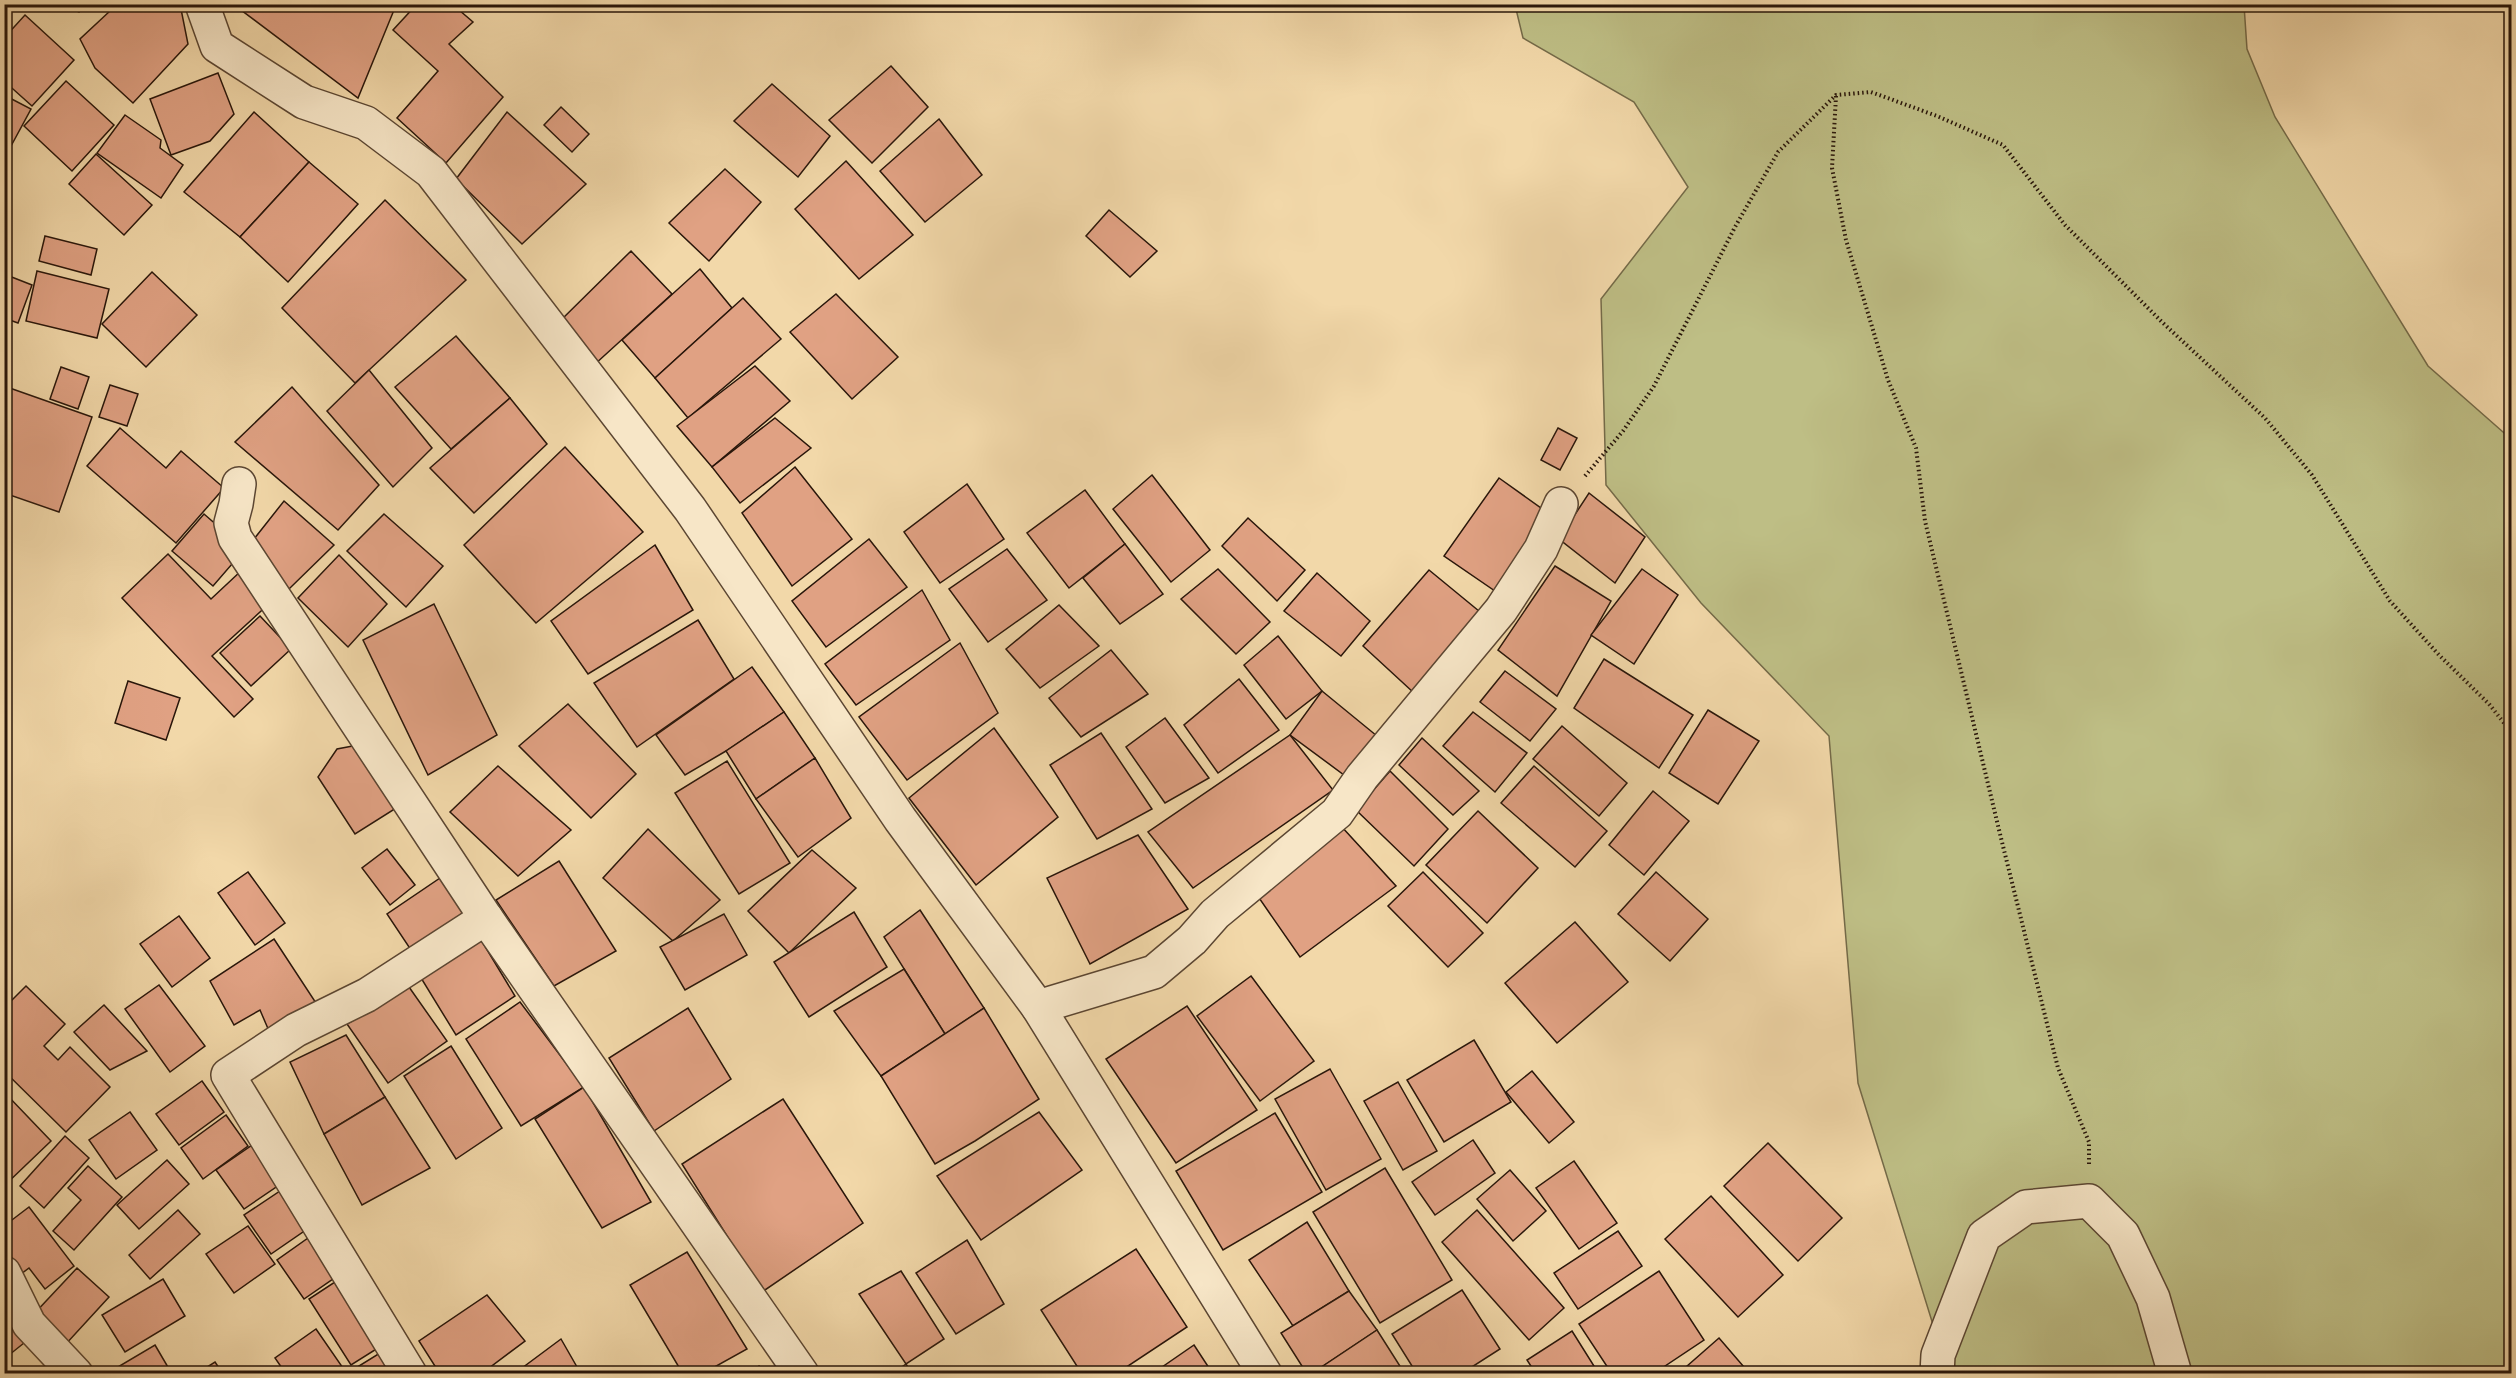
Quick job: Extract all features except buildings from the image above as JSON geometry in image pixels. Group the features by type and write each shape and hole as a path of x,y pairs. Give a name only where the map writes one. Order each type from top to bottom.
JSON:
{"street":[{"path":"202,4 217,46 304,102 366,123 431,172 690,509 900,819 1038,1007 1265,1374"},
{"path":"239,484 237,504 231,523 235,538 486,918 802,1374"},
{"path":"1038,1007 1154,972 1192,940 1215,914 1337,813 1362,777 1501,610 1541,549 1561,504"},
{"path":"410,1374 228,1075 296,1030 368,995 486,918"},
{"path":"1937,1374 1938,1355 1984,1236 2026,1207 2089,1201 2123,1234 2153,1298 2175,1374"},
{"path":"4,1273 29,1324 76,1374"}],"path":[{"path":"1561,504 1623,431 1654,386 1735,227 1778,152 1836,95 1871,92 1937,116 2003,146 2065,225 2163,323 2265,418 2312,475 2390,601 2439,655 2489,704 2511,733"},
{"path":"1836,95 1832,168 1846,240 1888,380 1916,448 1925,521 2005,856 2058,1068 2089,1142 2089,1201"}],"green space":[{"path":"1515,5 2244,5 2247,49 2275,117 2428,366 2511,439 2511,1373 1948,1373 1858,1083 1829,736 1701,603 1606,485 1601,299 1688,187 1634,102 1523,38"}]}
